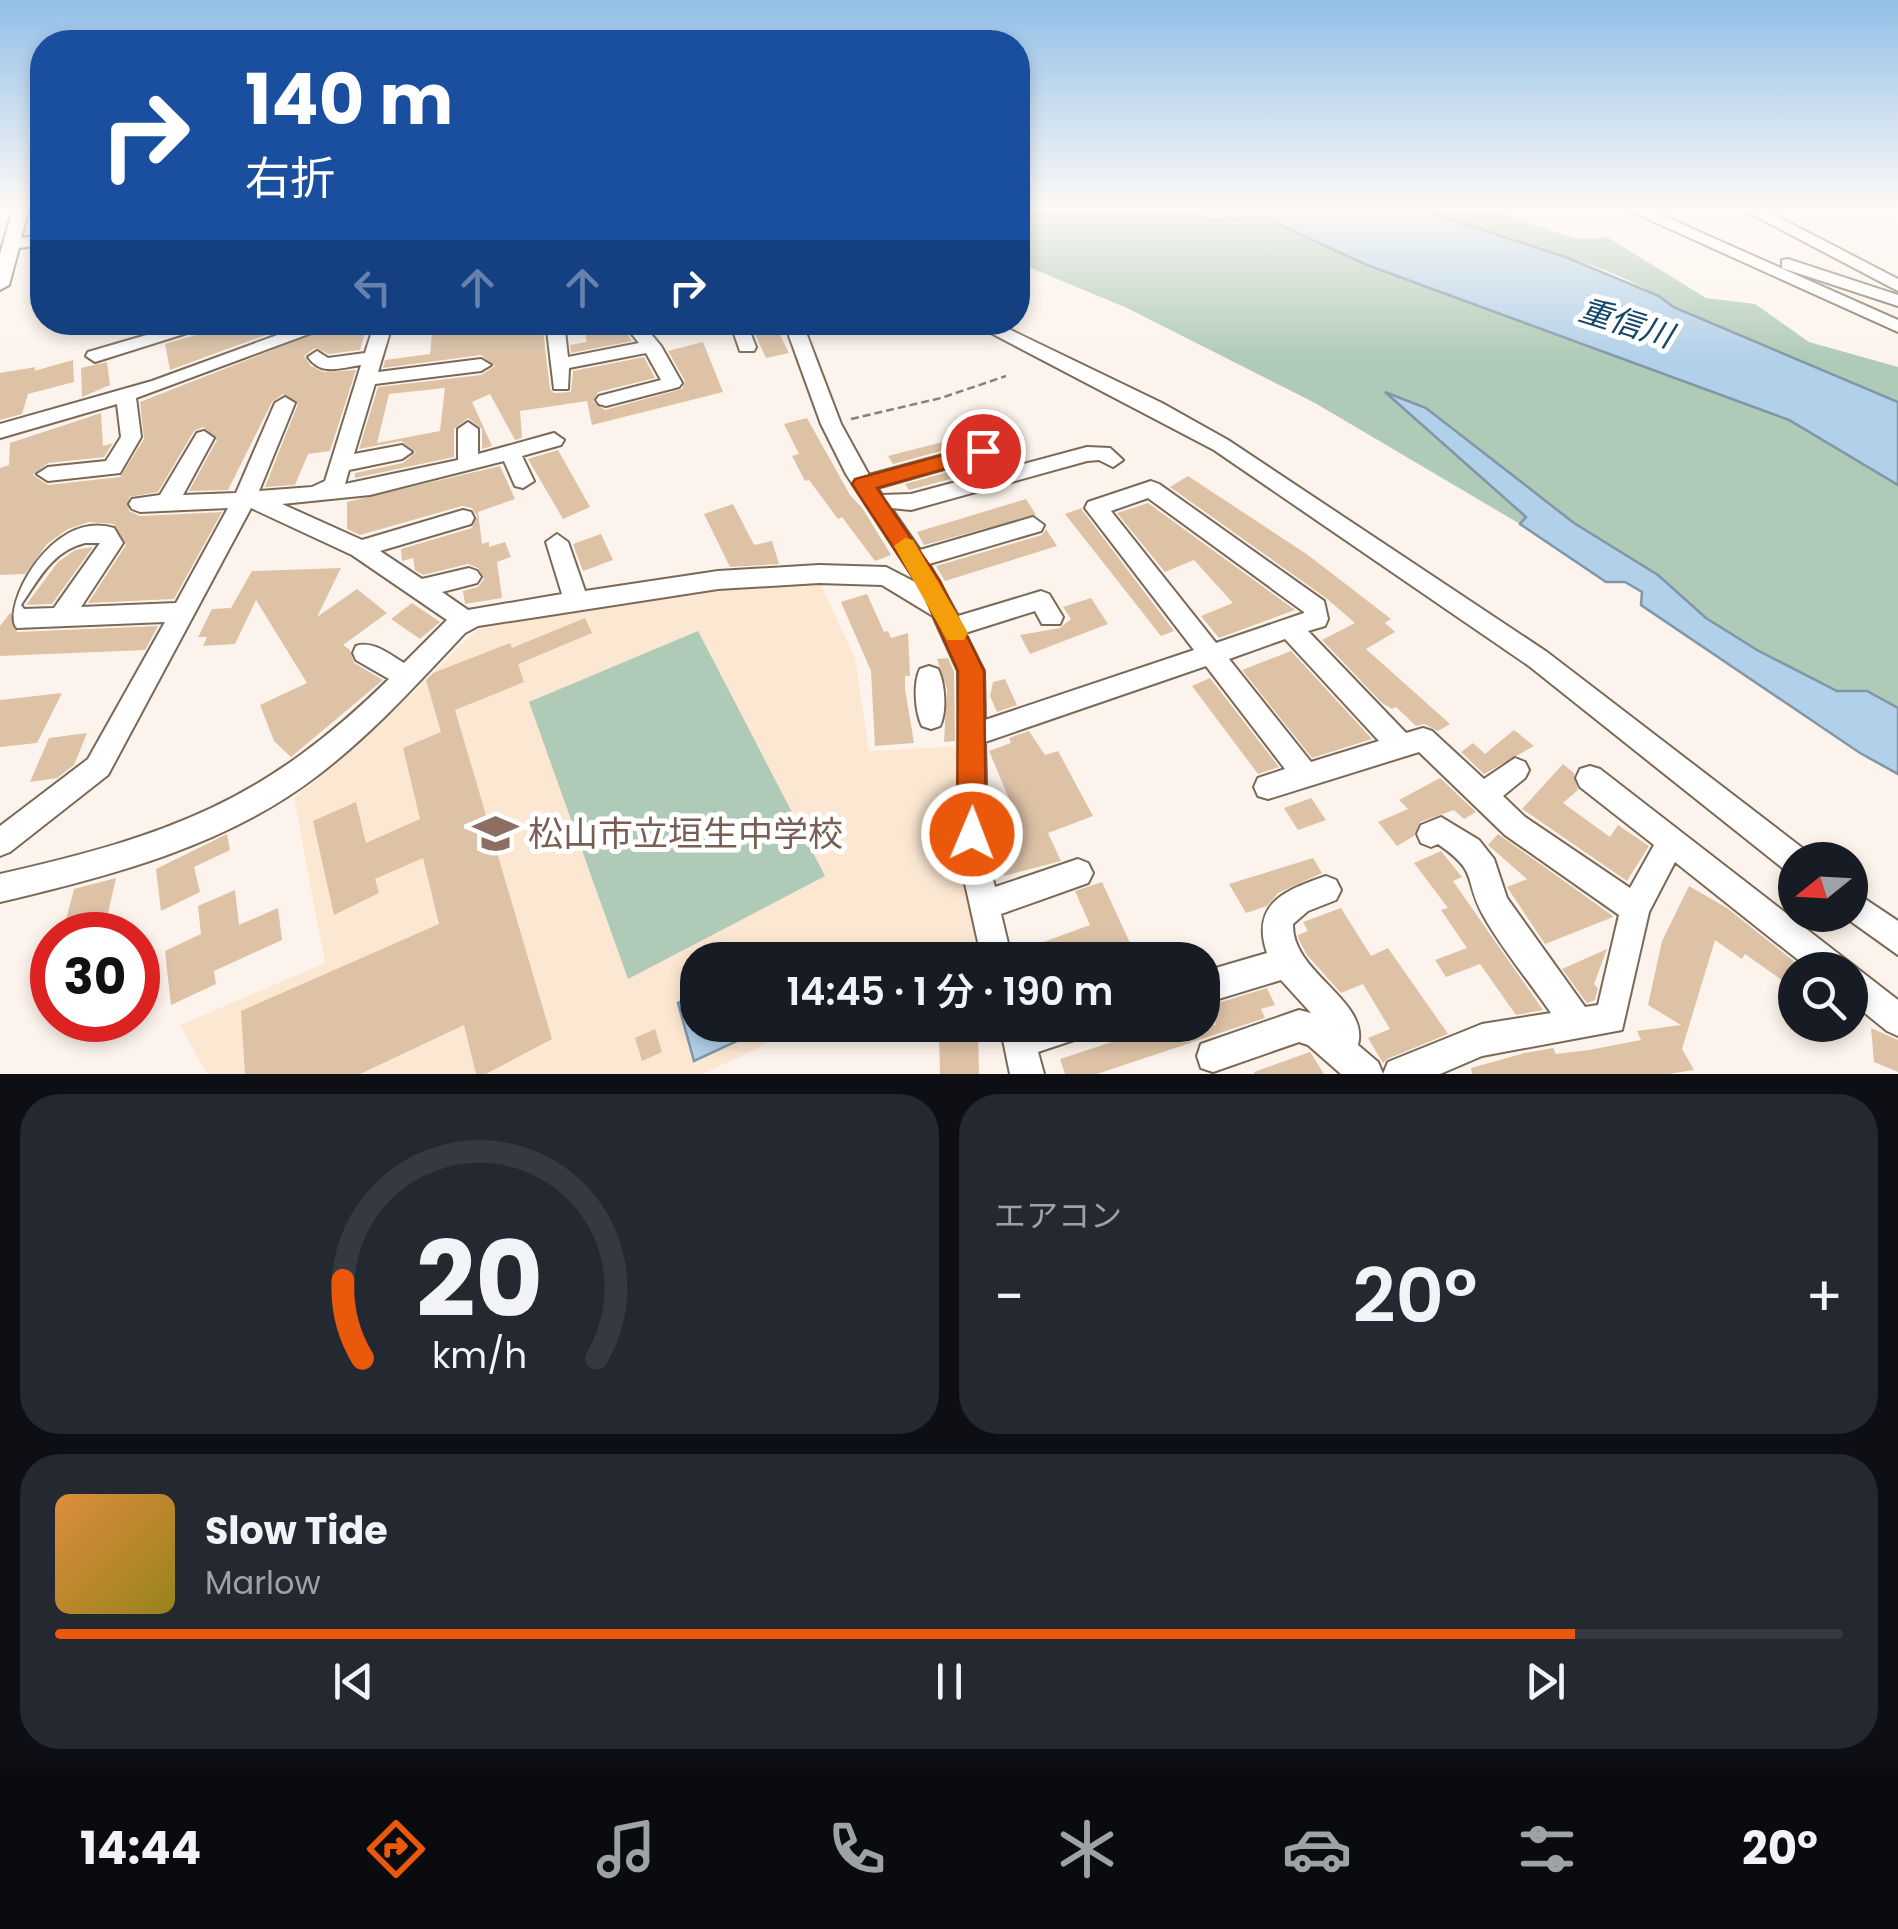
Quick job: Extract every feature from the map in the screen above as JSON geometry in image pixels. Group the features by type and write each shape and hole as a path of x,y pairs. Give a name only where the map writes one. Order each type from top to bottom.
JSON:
{"street":[{"path":"1745,259 1898,327"},
{"path":"1778,259 1898,301"},
{"path":"1846,259 1898,286"},
{"path":"94,356 168,335"},
{"path":"0,431 126,396 275,335"},
{"path":"326,491 334,485 380,335"},
{"path":"556,335 561,374 652,346"},
{"path":"606,400 672,383 642,335"},
{"path":"744,335 747,347"},
{"path":"798,335 832,424 869,494 947,618 971,671 972,834 982,906 993,942"},
{"path":"1006,335 1155,408 1220,445 1538,660 1778,847"},
{"path":"317,357 323,364 371,368 481,365"},
{"path":"48,474 113,468 130,437 126,396"},
{"path":"0,843 98,767 248,500 285,403"},
{"path":"468,429 468,462"},
{"path":"167,503 204,438"},
{"path":"140,504 248,500 326,491 336,494 554,440"},
{"path":"869,494 983,451"},
{"path":"341,464 402,452"},
{"path":"510,452 523,481"},
{"path":"869,494 911,502 1087,454 1103,453 1113,460"},
{"path":"972,736 1213,654 1290,628 1316,619 1316,608 1151,489 1096,508 1213,654 1305,774"},
{"path":"248,500 360,549 466,621"},
{"path":"360,549 462,518"},
{"path":"914,560 1025,531"},
{"path":"557,542 577,604"},
{"path":"0,888 139,851 247,804 304,770 466,621 494,612 577,604 718,580 874,573 947,618 1041,600 1051,617"},
{"path":"418,589 469,577"},
{"path":"61,617 183,612"},
{"path":"1290,628 1401,746"},
{"path":"365,652 405,676"},
{"path":"930,697 971,692"},
{"path":"1268,787 1423,739 1514,826 1634,909"},
{"path":"1482,796 1515,770"},
{"path":"1590,778 1813,952"},
{"path":"1431,834 1441,830 1468,849 1484,869 1494,905 1578,1024"},
{"path":"1400,1074 1482,1040 1611,1019 1634,909 1670,841"},
{"path":"982,906 1078,873"},
{"path":"1326,890 1289,902 1279,915 1274,938 1286,963 1337,1019 1344,1036 1340,1050"},
{"path":"1868,916 1898,940"},
{"path":"1220,983 1286,963"},
{"path":"1868,996 1898,1020"},
{"path":"1213,1056 1299,1026 1318,1032 1366,1074"},
{"path":"1021,1042 1027,1074"}],"path":[{"path":"832,424 941,398 1006,376"}],"shaded area":[{"path":"820,583 855,658 869,751 963,746 985,942 680,942 680,1042 770,1042 703,1074 207,1074 180,1025 325,963 294,798 358,746 479,628 508,618 633,604 693,589"}],"green space":[{"path":"1030,259 1354,259 1789,420 1898,485 1898,708 1867,691 1837,691 1757,650 1706,618 1658,575 1574,523 1426,408 1388,394 1526,518 1520,524 1315,403 1127,308 1031,268"},
{"path":"1574,259 1643,259 1706,298 1755,304 1809,342 1898,367 1898,402 1673,307 1646,289"},
{"path":"698,631 825,876 699,942 680,942 680,952 628,979 529,702"}],"water":[{"name":"重信川","path":"1354,259 1571,259 1898,402 1898,485 1789,420"},
{"path":"1385,392 1426,408 1574,523 1658,575 1706,618 1757,650 1837,691 1867,691 1898,708 1898,774 1860,753 1641,605 1642,592 1625,582 1606,582 1520,524 1526,517"},
{"path":"689,1042 735,1042 694,1061"}],"building":[{"path":"196,335 266,335 170,370 165,344"},
{"path":"311,335 364,335 360,350 329,354 315,348 304,356 311,366 324,372 356,370 330,451 308,454 295,485 265,487 298,404 283,394 272,402 228,490 189,491 217,440 203,427 194,431 158,492 129,497 129,511 140,516 222,512 174,599 88,603 126,545 114,524 89,522 68,529 47,544 25,574 0,575 0,468 9,465 10,443 101,413 103,446 113,443 104,457 48,463 33,475 48,485 120,477 144,439 140,402"},
{"path":"432,335 544,335 550,389 554,393 571,392 573,371 644,357 655,378 598,392 593,402 605,410 682,389 685,381 668,351 703,342 723,392 592,425 587,401 520,411 522,438 515,440 490,394 472,402 492,446 482,449 482,429 468,418 454,429 454,457 355,478 355,473 403,463 416,452 401,441 359,449 378,387 481,375 495,366 481,355 383,368 385,360 430,354","holes":["445,388 440,431 377,443 389,394"]},
{"path":"586,335 628,335 632,341 571,353 570,345 587,342"},
{"path":"755,335 780,335 789,353 766,358"},
{"path":"73,360 74,382 28,394 22,414 0,420 0,373 36,367 34,371"},
{"path":"107,362 110,385 82,397 81,368"},
{"path":"807,418 850,495 891,555 875,561 842,517 838,519 809,480 805,481 792,456 799,454 784,424"},
{"path":"997,428 1019,461 909,490 905,484 991,460 997,450 982,440 893,464 888,456"},
{"path":"558,450 590,507 563,519 528,459"},
{"path":"500,466 515,499 478,512 482,544 489,542 489,547 505,542 511,557 497,562 502,598 465,604 463,591 478,587 484,579 478,568 468,564 423,575 415,570 413,558 402,561 401,549 472,528 477,516 472,508 462,506 360,535 347,529 347,502"},
{"path":"1188,476 1308,555 1391,619 1385,623 1395,632 1366,649 1450,724 1438,731 1424,724 1416,726 1396,707 1392,709 1382,703 1322,640 1355,623 1170,487"},
{"path":"1026,499 1036,515 924,545 917,532"},
{"path":"1148,503 1295,610 1219,638 1201,616 1233,603 1194,560 1165,572 1117,513"},
{"path":"733,504 754,545 772,541 779,564 730,567 704,514"},
{"path":"1082,508 1174,631 1161,636 1065,514"},
{"path":"1046,529 1057,546 945,581 936,566 1042,535"},
{"path":"601,534 613,560 583,571 573,544"},
{"path":"93,547 52,604 26,605 58,562 75,550"},
{"path":"341,568 317,617 357,589 387,613 343,645 350,650 354,663 383,680 291,757 274,741 260,705 307,683 256,600 235,644 203,646 207,637 198,637 212,609 231,608 252,571"},
{"path":"867,594 884,632 888,631 891,638 908,633 910,676 905,676 905,689 914,743 875,746 871,671 841,602"},
{"path":"1091,598 1108,624 1030,654 1020,635 1060,628 1071,619 1063,607"},
{"path":"412,603 440,622 420,639 391,619"},
{"path":"11,612 17,632 158,626 145,650 0,656 0,626"},
{"path":"585,618 592,633 518,664 524,682 455,710 552,1039 486,1074 476,1074 464,1025 360,1074 245,1074 241,1011 439,924 423,858 375,879 379,893 334,915 313,821 356,802 366,843 420,819 403,748 441,732 426,680 433,673 510,643 512,648"},
{"path":"1291,651 1372,739 1312,758 1242,670"},
{"path":"948,658 954,672 955,741 944,742 947,689 937,659"},
{"path":"1210,678 1279,767 1258,774 1192,686"},
{"path":"1005,679 1017,705 997,712 990,696 993,682"},
{"path":"62,693 37,743 0,747 0,700"},
{"path":"1514,730 1534,746 1484,774 1461,752 1473,743 1485,754"},
{"path":"1029,731 1045,755 1058,751 1093,816 1048,833 1061,861 1004,876 997,859 1008,855 991,817 1013,808 989,751"},
{"path":"87,733 74,765 57,778 30,782 49,738"},
{"path":"1563,764 1574,773 1578,790 1563,803 1610,837 1618,825 1649,846 1627,881 1522,809"},
{"path":"1440,778 1476,812 1464,819 1454,810 1420,822 1414,836 1397,846 1378,822 1408,809 1399,800"},
{"path":"1311,798 1326,820 1298,830 1284,808"},
{"path":"227,834 230,850 194,867 200,892 161,911 156,869"},
{"path":"1498,834 1613,917 1545,944 1507,887 1527,879 1488,845"},
{"path":"1441,851 1462,877 1453,881 1543,1010 1516,1015 1480,964 1446,977 1435,960 1467,948 1441,910 1448,908 1414,863"},
{"path":"1313,858 1322,873 1278,893 1267,906 1246,913 1229,884"},
{"path":"116,878 108,912 68,912 74,889"},
{"path":"1102,882 1130,942 1043,942 1090,925 1075,891"},
{"path":"1689,886 1727,908 1782,952 1778,952 1778,977 1745,954 1742,959 1715,940 1682,1049 1694,1070 1669,1074 1472,1074 1471,1068 1525,1053 1553,1048 1556,1054 1589,1050 1641,1040 1637,1031 1681,1025 1648,1005 1662,941"},
{"path":"235,890 239,925 278,908 282,940 214,971 216,984 171,1005 165,951 201,934 198,906"},
{"path":"1341,908 1371,956 1388,948 1448,1034 1383,1063 1368,1038 1390,1029 1363,984 1341,993 1307,955 1299,940 1298,935 1308,931 1303,922"},
{"path":"1607,949 1594,984 1598,988 1595,1000 1587,1003 1562,969"},
{"path":"1267,988 1275,1005 1261,1009 1265,1018 1220,1033 1220,1002"},
{"path":"1871,1028 1898,1040 1898,1072 1874,1062"},
{"path":"655,1029 662,1052 642,1061 635,1038"},
{"path":"939,1042 978,1042 979,1074 940,1074"},
{"path":"1112,1042 1193,1042 1097,1074 1065,1074 1060,1059"},
{"path":"1310,1052 1324,1074 1254,1074 1254,1072"}],"slow traffic":[{"path":"905,546 956,633"}],"place":[{"name":"松山市立垣生中学校","path":"495,834"}],"route":[{"path":"972,834 971,671 932,588 863,484 983,451"}]}
